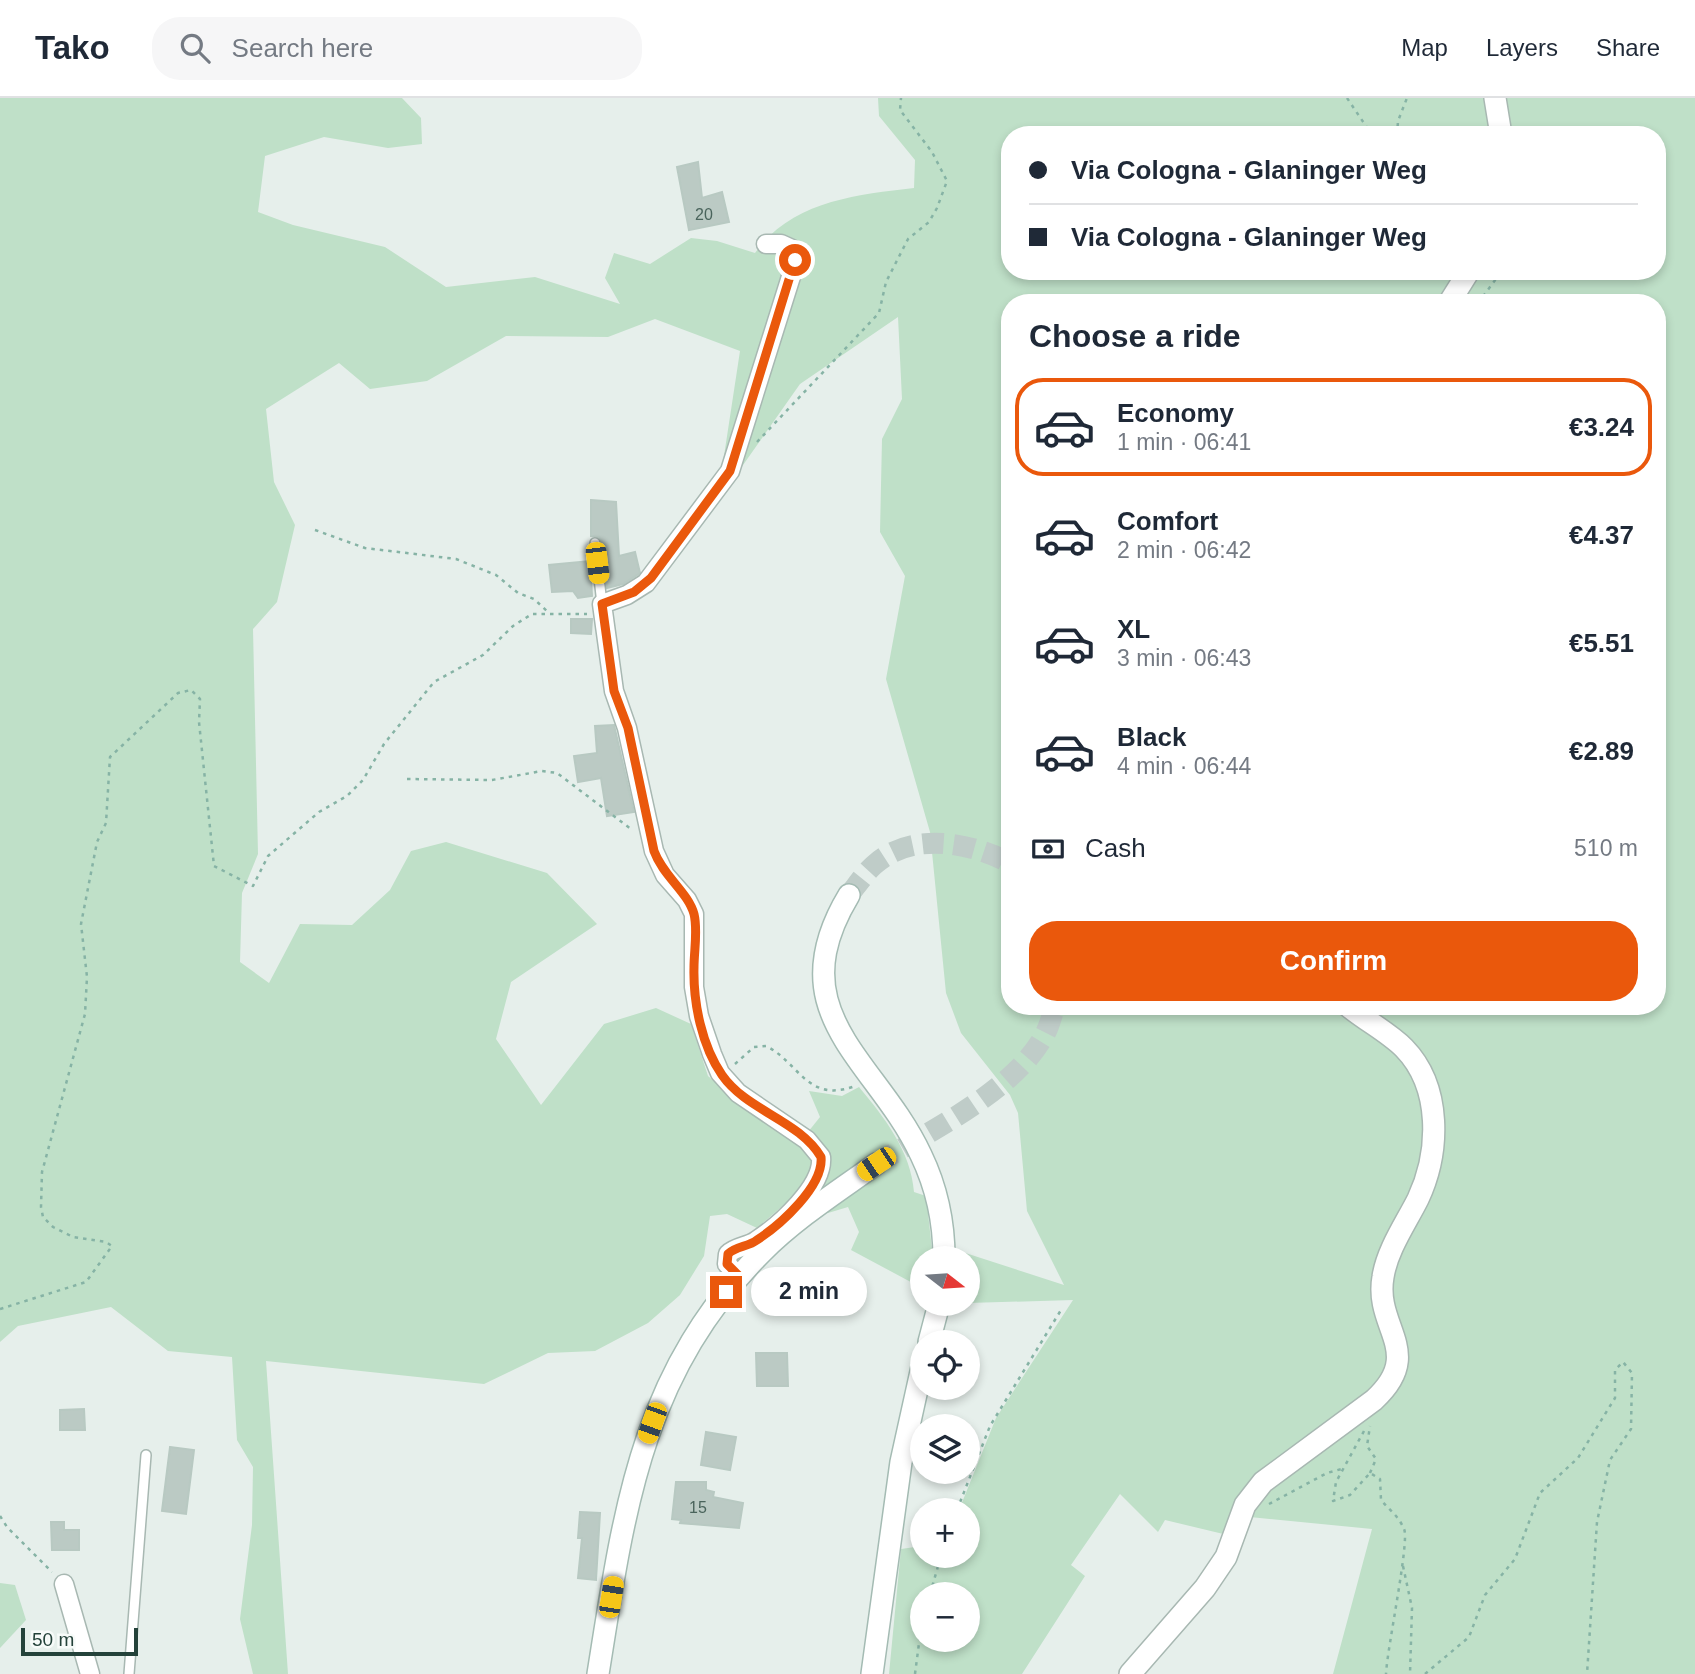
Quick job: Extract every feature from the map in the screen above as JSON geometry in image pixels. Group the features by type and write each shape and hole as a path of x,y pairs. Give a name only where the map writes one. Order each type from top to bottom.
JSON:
{"main road":[{"path":"1495,98 1500,126"},
{"path":"849,895 827,938 823,980 827,1001 846,1043 921,1155 938,1203 943,1246"},
{"path":"1130,1674 1205,1588 1226,1556 1245,1505 1263,1482 1374,1400 1390,1386 1397,1370 1398,1349 1384,1305 1382,1278 1427,1177 1433,1137 1432,1098 1423,1074 1402,1046 1360,1015"},
{"path":"598,1674 623,1519 646,1440 684,1351 739,1276 791,1226 876,1164"},
{"path":"872,1674 901,1462 915,1400"}],"street":[{"path":"739,1276 727,1264 728,1254 762,1236 816,1184 822,1166 821,1157 807,1140 748,1101 720,1073 695,1002 694,915 687,900 660,867 654,851 628,728 614,691 602,604 634,592 651,578 730,471 794,267 792,249 781,244 766,244"},
{"path":"64,1584 90,1674"}],"lane":[{"path":"595,543 602,604"},
{"path":"129,1674 146,1455"}],"path":[{"path":"756,444 879,313 886,282 908,239 929,222 937,208 947,181 932,152 900,110 901,98"},
{"path":"1347,98 1366,126"},
{"path":"1398,126 1407,98"},
{"path":"315,530 365,548 456,559 496,575 518,593 534,598 548,612"},
{"path":"0,1309 86,1283 112,1246 106,1241 73,1237 53,1227 43,1217 41,1207 42,1172 85,1014 86,977 81,924 97,842 106,823 110,757 178,693 191,690 200,699 199,722 214,866 253,886 268,856 319,812 347,796 363,780 384,744 434,682 489,651 513,626 532,614 589,613 602,604"},
{"path":"407,779 492,780 542,771 557,773 635,832 654,851"},
{"path":"720,1073 760,1045 772,1049 811,1084 821,1088 849,1088"},
{"path":"962,1498 990,1426 1061,1310"},
{"path":"1425,1674 1469,1637 1485,1595 1515,1559 1540,1493 1578,1458 1615,1398 1615,1370 1623,1362 1632,1373 1631,1429 1610,1460 1597,1522 1587,1674"},
{"path":"1263,1482 1268,1488 1265,1507 1327,1473 1345,1468 1336,1482 1333,1501 1350,1494 1370,1473 1376,1458 1367,1446 1370,1426"},
{"path":"1370,1473 1380,1479 1381,1500 1396,1511 1405,1530 1386,1674"},
{"path":"0,1516 7,1527 64,1584"},
{"path":"1402,1563 1412,1608 1410,1674"},
{"path":"915,1674 918,1652"}],"green space":[{"path":"0,98 402,98 421,118 422,144 388,148 324,137 265,156 258,212 293,225 385,247 446,287 535,277 620,304 605,278 614,253 650,264 691,238 717,241 755,253 787,222 806,211 848,198 914,188 915,160 879,116 878,98 1695,98 1695,1674 1333,1674 1372,1529 1250,1517 1240,1538 1165,1520 1158,1532 1120,1494 1071,1565 1085,1576 1022,1674 889,1674 901,1549 910,1548 910,1568 980,1568 980,1498 964,1498 969,1484 980,1484 980,1458 996,1418 1073,1300 980,1303 980,1258 1064,1285 1027,1211 1018,1113 1010,1095 961,1033 946,993 930,832 886,679 905,576 880,532 882,439 902,399 898,317 800,384 736,475 722,469 740,351 655,319 608,337 506,336 427,381 370,389 339,363 266,409 274,482 295,525 277,602 253,629 258,854 242,893 240,962 269,983 300,924 352,925 390,890 411,851 446,842 547,873 597,924 511,982 496,1039 541,1105 604,1024 656,1008 691,1024 708,1076 749,1112 800,1142 820,1117 809,1091 842,1096 859,1087 895,1135 908,1163 914,1192 926,1196 932,1246 910,1246 910,1282 851,1250 859,1232 848,1207 828,1213 795,1195 757,1228 727,1214 710,1216 704,1256 680,1295 648,1323 595,1351 548,1353 484,1384 266,1361 288,1674 253,1674 240,1619 252,1525 253,1467 237,1440 232,1357 168,1351 111,1307 18,1326 0,1342"},
{"path":"0,1583 15,1585 26,1620 0,1648"}],"building":[{"path":"698,162 702,198 722,192 729,222 689,230 677,167"},
{"path":"591,500 616,502 619,556 635,552 640,573 623,584 607,588 602,542 599,537 591,536"},
{"path":"590,561 592,596 578,598 573,591 552,592 549,565"},
{"path":"571,619 592,619 591,634 571,633"},
{"path":"614,725 634,812 607,816 601,778 578,782 574,756 597,753 595,726"},
{"path":"756,1353 787,1353 788,1386 757,1386"},
{"path":"84,1409 85,1430 60,1430 60,1410"},
{"path":"706,1432 736,1437 730,1470 701,1465"},
{"path":"170,1447 194,1450 186,1514 162,1511"},
{"path":"676,1482 706,1482 706,1490 714,1492 713,1497 743,1503 739,1528 680,1523 681,1520 672,1519"},
{"path":"580,1512 600,1513 596,1580 578,1578 582,1538 578,1538"},
{"path":"51,1522 64,1522 64,1530 79,1530 79,1550 52,1550"}],"tunnel":[{"path":"849,895 871,868 889,854 905,847 941,843 959,845 1001,859"},
{"path":"876,1164 993,1091 1033,1053 1052,1015"}],"route":[{"path":"726,1292 739,1276 727,1264 728,1254 734,1248 757,1241 810,1191 820,1176 821,1157 807,1140 738,1093 720,1073 712,1054 695,1002 694,915 687,900 660,867 654,851 628,728 615,698 602,604 640,589 651,578 727,477 733,466 795,260"}]}
